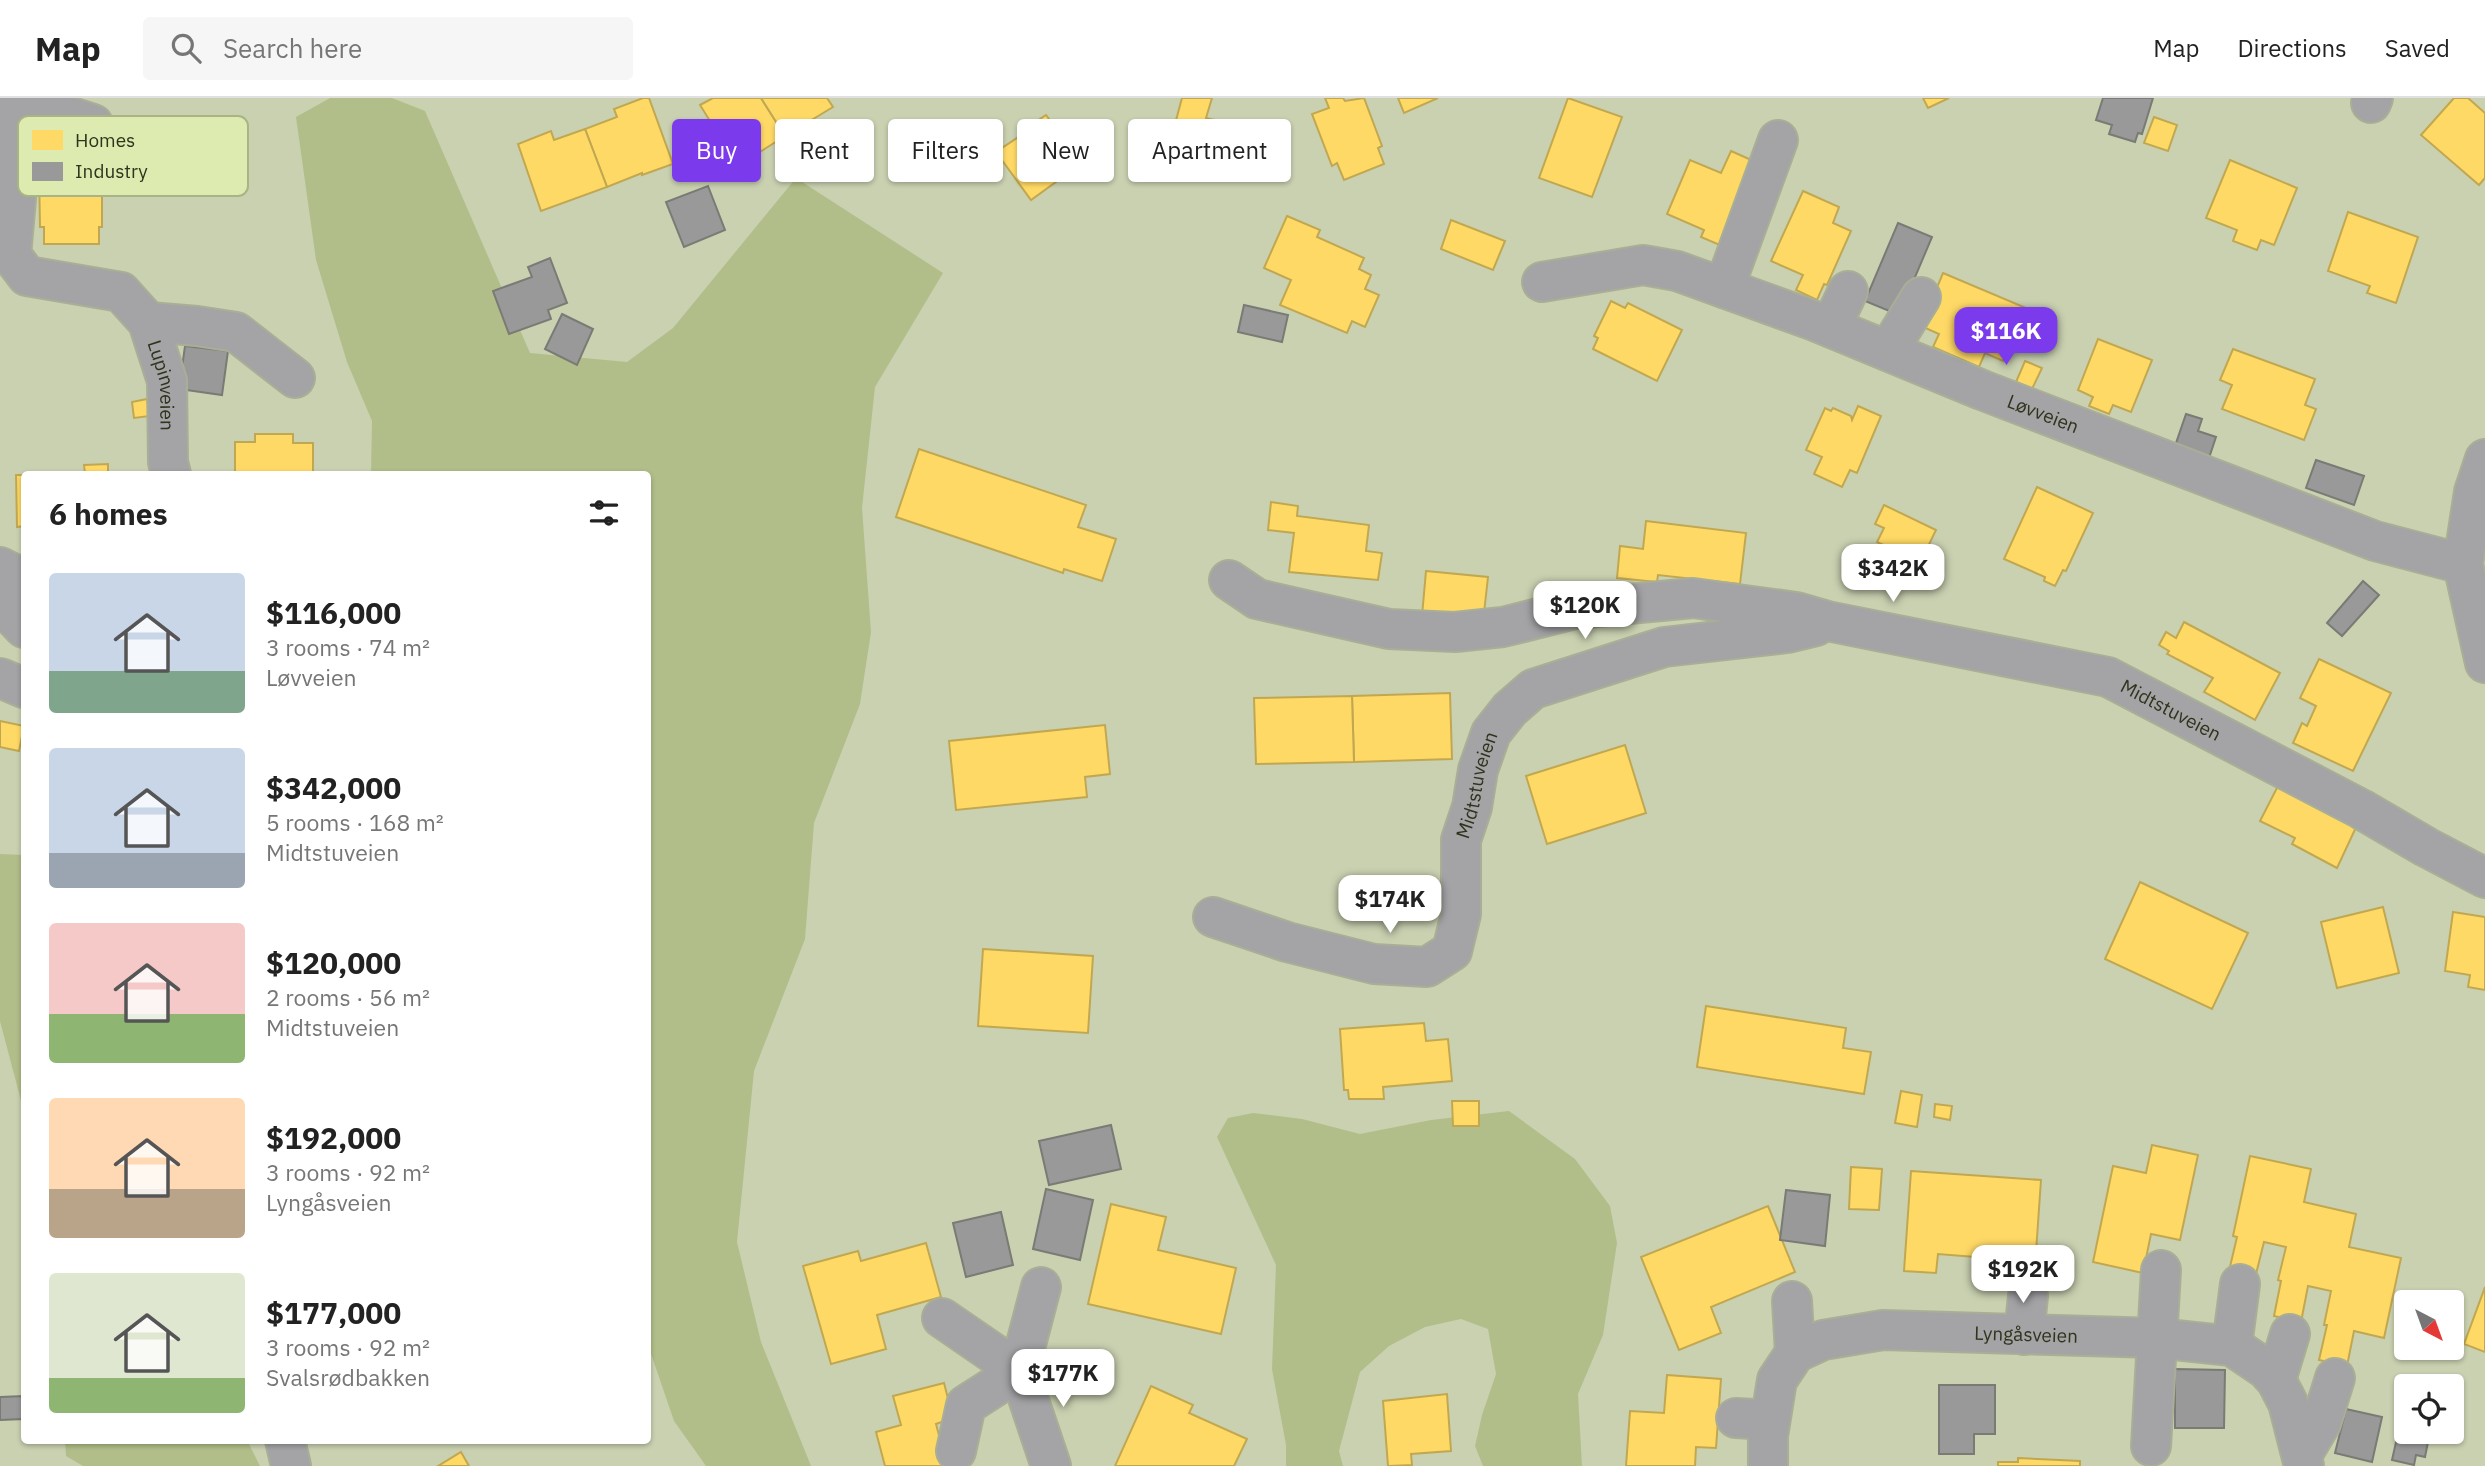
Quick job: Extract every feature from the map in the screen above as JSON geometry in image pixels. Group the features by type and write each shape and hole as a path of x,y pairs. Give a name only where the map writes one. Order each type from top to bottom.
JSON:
{"street":[{"path":"13,104 71,116"},
{"name":"Lupinveien","path":"13,104 8,198 11,255 27,276 121,292 148,322 167,381 170,471"},
{"path":"1724,288 1778,140"},
{"name":"Løvveien","path":"1542,282 1643,265 1677,271 1831,327 1982,390 2375,541 2463,564"},
{"path":"1831,327 1848,291"},
{"path":"1888,351 1921,297"},
{"path":"148,322 236,332 295,378"},
{"path":"2485,459 2474,492 2463,564 2485,663"},
{"path":"0,567 21,578"},
{"name":"Midtstuveien","path":"1229,580 1257,598 1389,629 1455,632 1503,626 1576,610 1693,598 1796,612 1827,621 2108,677 2361,809 2485,878"},
{"path":"0,603 21,625"},
{"name":"Midtstuveien","path":"1213,917 1287,942 1374,964 1427,967 1452,951 1461,914 1461,840 1472,807 1478,770 1491,733 1533,689 1664,647 1787,633 1812,628 1827,621"},
{"path":"0,678 21,687"},
{"path":"2151,1446 2161,1270"},
{"path":"2232,1346 2240,1284"},
{"path":"1041,1287 1019,1371 1051,1466"},
{"path":"2024,1335 2028,1296"},
{"path":"1768,1466 1753,1419 1795,1353 1793,1301"},
{"path":"942,1318 1019,1371"},
{"name":"Lyngåsveien","path":"1795,1353 1823,1340 1883,1329 2156,1338 2232,1346 2276,1380 2288,1403 2303,1461"},
{"path":"2276,1380 2290,1334"},
{"path":"956,1451 967,1405 1019,1371"},
{"path":"2303,1461 2321,1423 2335,1378"},
{"path":"286,1444 291,1466"}],"green space":[{"path":"330,98 392,98 425,111 530,353 627,362 673,328 793,182 802,182 943,273 875,387 862,508 871,632 860,704 814,823 805,939 754,1071 737,1242 761,1342 811,1466 706,1466 674,1421 651,1354 651,471 371,471 372,421 347,362 316,260 296,117"},
{"path":"0,854 21,855 21,1101 0,1021"},
{"path":"1509,1111 1575,1159 1610,1206 1617,1243 1603,1335 1578,1394 1582,1466 1483,1466 1475,1446 1496,1374 1488,1329 1461,1319 1425,1327 1389,1346 1360,1372 1339,1451 1343,1466 1286,1466 1286,1445 1272,1369 1276,1265 1217,1137 1228,1118 1253,1113 1302,1119 1360,1134 1431,1120"},
{"path":"65,1444 249,1444 260,1466 83,1466 66,1456"}],"building: Homes":[{"path":"649,98 672,164 607,187 585,129 617,117 614,109"},
{"path":"713,98 761,98 775,120 775,142 761,151 761,119 709,119 700,105"},
{"path":"761,98 827,98 833,107 813,119 775,120"},
{"path":"1182,98 1212,98 1206,118 1210,119 1176,119"},
{"path":"1325,98 1343,98 1345,101 1364,98 1382,146 1378,148 1384,164 1344,180 1337,163 1332,166 1312,114 1329,108"},
{"path":"1398,98 1438,98 1404,113"},
{"path":"1568,98 1622,117 1592,197 1539,178"},
{"path":"1923,98 1949,98 1928,108"},
{"path":"2454,98 2468,98 2485,113 2485,178 2479,185 2421,135"},
{"path":"2154,117 2177,125 2168,151 2144,143"},
{"path":"585,129 607,187 541,211 518,144 551,131 554,140"},
{"path":"1017,138 1017,181 1003,162 1003,147"},
{"path":"1731,151 1758,163 1722,246 1701,237 1704,230 1667,214 1690,160 1721,173"},
{"path":"2230,160 2297,188 2274,245 2261,240 2257,250 2233,241 2237,230 2206,218"},
{"path":"1018,182 1056,182 1031,200"},
{"path":"1803,191 1839,207 1833,223 1851,231 1827,285 1824,284 1817,300 1796,290 1803,275 1771,261"},
{"path":"39,196 102,196 99,244 44,244 44,227 40,227"},
{"path":"2348,212 2418,237 2396,303 2367,293 2370,286 2328,271"},
{"path":"1287,216 1320,230 1317,237 1364,258 1359,269 1371,275 1365,289 1379,295 1365,327 1352,321 1347,333 1280,305 1291,280 1264,268"},
{"path":"1451,220 1505,241 1493,270 1441,249"},
{"path":"1943,273 2026,308 2003,361 1985,353 1979,367 1933,347 1939,334 1921,326"},
{"path":"1611,301 1625,308 1628,303 1682,330 1657,381 1593,349 1598,338 1594,336"},
{"path":"2098,339 2152,360 2131,412 2113,405 2109,414 2089,406 2093,397 2078,390"},
{"path":"2233,349 2315,379 2305,405 2316,409 2304,440 2222,409 2232,385 2220,380"},
{"path":"2025,361 2042,368 2032,389 2016,382"},
{"path":"147,399 150,416 134,418 132,402"},
{"path":"1858,406 1881,416 1857,473 1850,470 1842,487 1814,474 1822,457 1806,450 1825,408 1831,411 1833,408 1851,416 1852,420"},
{"path":"255,434 293,434 293,443 313,443 313,471 235,471 235,442 255,442"},
{"path":"919,449 1086,505 1078,527 1116,539 1102,581 1064,569 1063,573 896,517"},
{"path":"108,464 108,471 85,471 84,465"},
{"path":"16,475 21,475 21,526 17,527"},
{"path":"2037,487 2093,513 2066,571 2063,570 2055,586 2044,581 2045,577 2004,559"},
{"path":"1271,502 1298,506 1297,516 1369,525 1366,551 1382,553 1378,580 1289,572 1294,533 1268,530"},
{"path":"1884,505 1936,530 1920,563 1877,542 1884,528 1875,524"},
{"path":"1646,521 1746,533 1740,584 1658,575 1657,582 1617,578 1620,546 1643,549"},
{"path":"1426,571 1488,577 1483,622 1422,616"},
{"path":"2184,622 2280,673 2255,720 2204,692 2213,678 2167,654 2169,651 2159,645 2166,632 2176,638"},
{"path":"2319,659 2391,693 2353,771 2293,743 2302,723 2307,726 2316,706 2300,698"},
{"path":"1450,693 1452,759 1354,762 1352,696"},
{"path":"1352,696 1354,762 1256,764 1254,698"},
{"path":"0,721 21,725 19,751 0,747"},
{"path":"1105,725 1110,774 1085,777 1087,797 956,810 949,741"},
{"path":"1625,745 1646,813 1547,844 1526,776"},
{"path":"2280,782 2359,821 2337,868 2292,844 2295,838 2260,821"},
{"path":"2140,882 2248,933 2212,1009 2105,959"},
{"path":"2383,907 2399,973 2337,988 2321,922"},
{"path":"2453,912 2485,917 2485,990 2468,987 2470,975 2445,971"},
{"path":"983,949 1093,956 1088,1033 978,1026"},
{"path":"1706,1006 1846,1028 1843,1048 1871,1052 1864,1094 1697,1067"},
{"path":"1424,1023 1426,1041 1448,1039 1452,1081 1383,1087 1384,1099 1349,1099 1348,1090 1344,1090 1340,1029"},
{"path":"1901,1091 1922,1095 1917,1127 1895,1123"},
{"path":"1452,1101 1479,1101 1479,1126 1453,1126"},
{"path":"1935,1104 1952,1106 1950,1120 1934,1117"},
{"path":"2152,1145 2198,1155 2180,1240 2151,1234 2143,1273 2093,1262 2113,1166 2146,1173"},
{"path":"2250,1156 2311,1169 2304,1202 2356,1214 2349,1247 2401,1258 2384,1338 2354,1331 2347,1366 2319,1360 2331,1291 2308,1286 2301,1322 2274,1316 2281,1281 2278,1280 2286,1247 2264,1242 2255,1278 2229,1271 2237,1237 2233,1236"},
{"path":"1851,1167 1882,1169 1879,1210 1849,1209"},
{"path":"1911,1171 2041,1180 2034,1281 1986,1277 1988,1258 1938,1254 1936,1273 1904,1271"},
{"path":"1111,1204 1166,1217 1158,1250 1236,1268 1221,1334 1088,1304"},
{"path":"1768,1206 1795,1272 1711,1307 1721,1333 1679,1350 1641,1257"},
{"path":"926,1243 941,1297 877,1315 886,1349 831,1364 803,1266 858,1251 861,1261"},
{"path":"2485,1287 2485,1352 2464,1344"},
{"path":"1667,1375 1721,1379 1716,1448 1696,1447 1695,1466 1626,1466 1630,1411 1664,1413"},
{"path":"944,1383 953,1418 936,1424 947,1466 885,1466 876,1432 901,1425 893,1396"},
{"path":"1151,1386 1193,1405 1189,1413 1247,1439 1234,1466 1115,1466"},
{"path":"1447,1394 1451,1451 1411,1454 1412,1465 1388,1466 1383,1401"},
{"path":"461,1452 469,1466 438,1466"},
{"path":"2018,1458 2080,1461 2080,1466 1998,1466 1998,1462 2018,1462"}],"building: Industry":[{"path":"2103,98 2153,98 2142,134 2138,133 2135,142 2109,134 2112,125 2096,120"},
{"path":"708,186 725,230 684,247 666,202"},
{"path":"1898,223 1932,237 1899,315 1865,301"},
{"path":"550,258 567,303 548,310 551,319 509,334 493,291 532,277 528,267"},
{"path":"1244,305 1288,315 1282,342 1238,332"},
{"path":"562,314 593,329 577,365 545,349"},
{"path":"185,346 228,351 222,395 179,389"},
{"path":"2186,414 2202,419 2198,431 2216,437 2208,461 2174,449"},
{"path":"2316,460 2364,476 2354,505 2306,488"},
{"path":"2363,581 2379,595 2342,636 2327,623"},
{"path":"1111,1125 1121,1169 1049,1185 1039,1141"},
{"path":"1046,1189 1093,1200 1080,1260 1033,1249"},
{"path":"1786,1190 1830,1195 1825,1246 1780,1240"},
{"path":"1001,1212 1013,1265 966,1277 953,1223"},
{"path":"2175,1369 2225,1370 2224,1428 2175,1428"},
{"path":"1939,1385 1995,1385 1995,1434 1974,1434 1974,1454 1939,1454"},
{"path":"21,1396 21,1419 0,1420 0,1397"},
{"path":"2346,1409 2382,1417 2372,1462 2335,1453"},
{"path":"2396,1444 2428,1444 2425,1457 2416,1455 2414,1465 2392,1460"}]}
